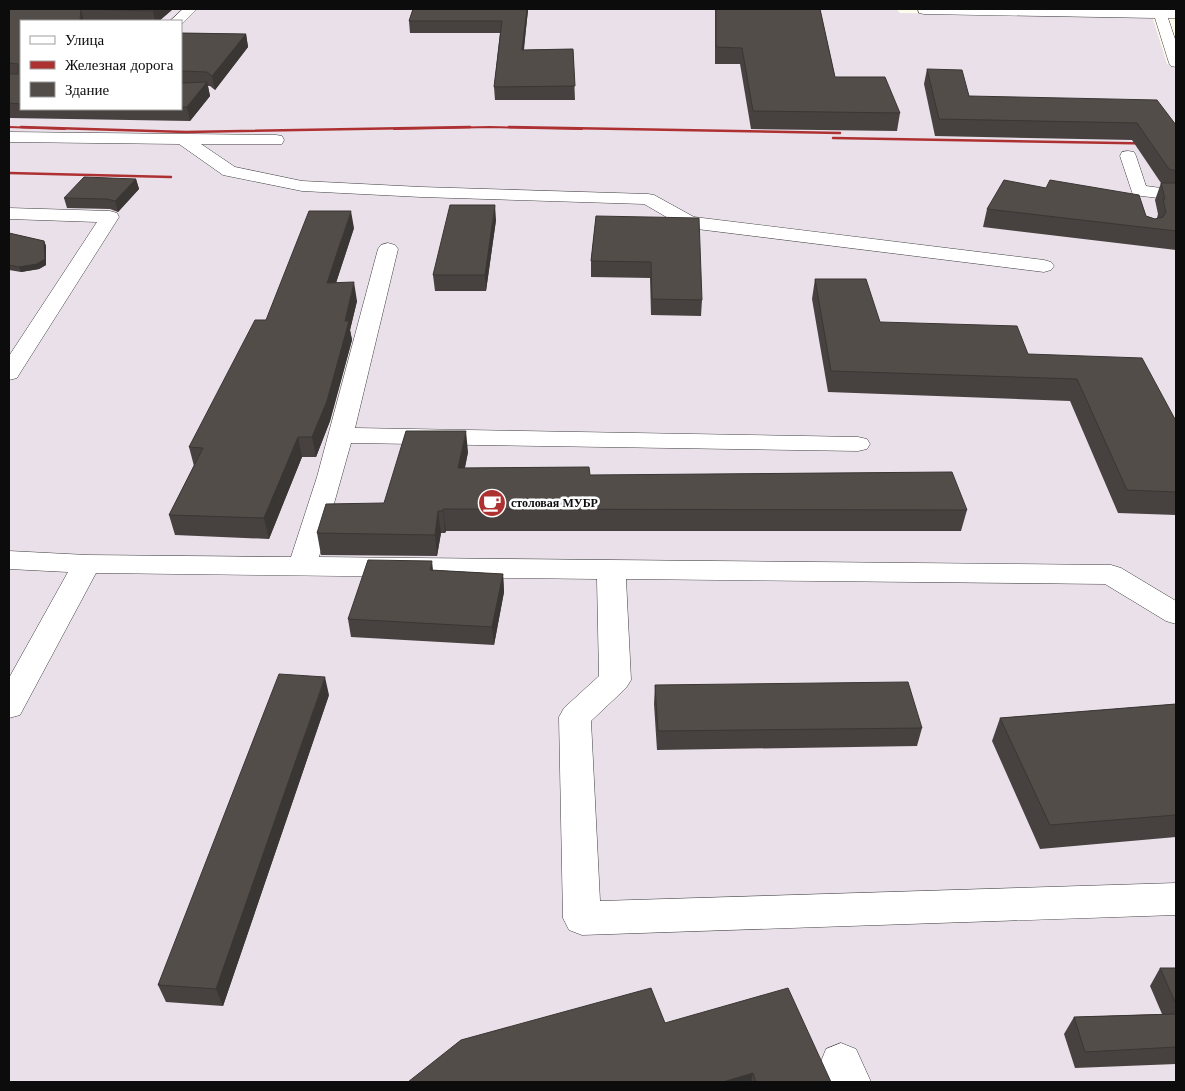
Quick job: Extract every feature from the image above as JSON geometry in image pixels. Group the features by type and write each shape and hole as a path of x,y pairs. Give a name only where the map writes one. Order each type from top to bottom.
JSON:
{"street":[{"path":"178,20 190,9"},
{"path":"924,10 1176,14"},
{"path":"1160,14 1176,63"},
{"path":"9,137 276,140"},
{"path":"184,139 229,171 302,186 648,199 689,222 1044,266"},
{"path":"1128,156 1144,210"},
{"path":"1139,191 1176,195"},
{"path":"9,213 110,217 9,373"},
{"path":"302,566 330,477 388,249"},
{"path":"341,435 858,444"},
{"path":"9,560 87,564 1111,575 1176,614"},
{"path":"9,706 87,564"},
{"path":"611,569 615,680 575,717 582,918 1176,899"}],"shaded area":[{"path":"9,9 896,9 900,13 1152,16 1167,64 1176,65 1176,1082 9,1082"}],"building":[{"path":"9,9 81,9 80,20 20,20 20,104 9,103 9,74 18,74 18,64 9,63"},
{"path":"81,9 155,9 153,11"},
{"path":"413,9 527,9 522,50 573,49 575,86 494,87 502,21 409,21"},
{"path":"716,9 820,9 835,77 885,77 900,113 753,111 742,48 716,47"},
{"path":"182,33 246,34 212,76 207,72 182,71"},
{"path":"927,69 962,70 969,96 1157,100 1176,125 1176,171 1169,169 1137,123 939,119"},
{"path":"207,82 187,107 182,107 182,83"},
{"path":"84,177 136,179 115,201 107,199 64,198"},
{"path":"1004,180 1046,188 1050,180 1139,195 1146,216 1155,219 1163,217 1166,212 1161,183 1176,183 1176,231 987,209"},
{"path":"450,205 495,205 485,275 433,275"},
{"path":"309,211 351,211 327,283 354,282 345,321 349,321 327,401 312,437 298,437 264,518 169,515 203,448 189,447 255,320 266,320"},
{"path":"596,216 699,218 702,300 652,299 651,262 591,261"},
{"path":"9,233 44,241 45,259 37,264 19,267 9,265"},
{"path":"815,279 866,279 880,322 1017,326 1028,354 1142,358 1176,421 1176,492 1127,490 1077,379 831,371"},
{"path":"406,431 466,431 458,468 589,467 590,475 952,472 967,510 443,509 443,511 438,511 435,535 317,533 326,504 384,503"},
{"path":"368,560 432,561 430,570 503,574 492,627 348,619"},
{"path":"279,674 325,677 216,989 158,985"},
{"path":"908,682 922,728 658,731 655,685"},
{"path":"1176,704 1176,815 1050,825 1000,718"},
{"path":"1160,968 1176,968 1176,1004"},
{"path":"651,988 665,1023 788,988 831,1082 756,1082 753,1073 723,1082 408,1082 461,1040"},
{"path":"1176,1014 1176,1047 1085,1052 1074,1017"}],"railway":[{"path":"9,127 65,129"},
{"path":"21,127 186,132 470,127"},
{"path":"394,129 490,127 582,129"},
{"path":"509,127 840,133"},
{"path":"833,138 1176,144"},
{"path":"9,173 171,177"}],"place":[{"name":"столовая МУБР","path":"492,503"}]}
